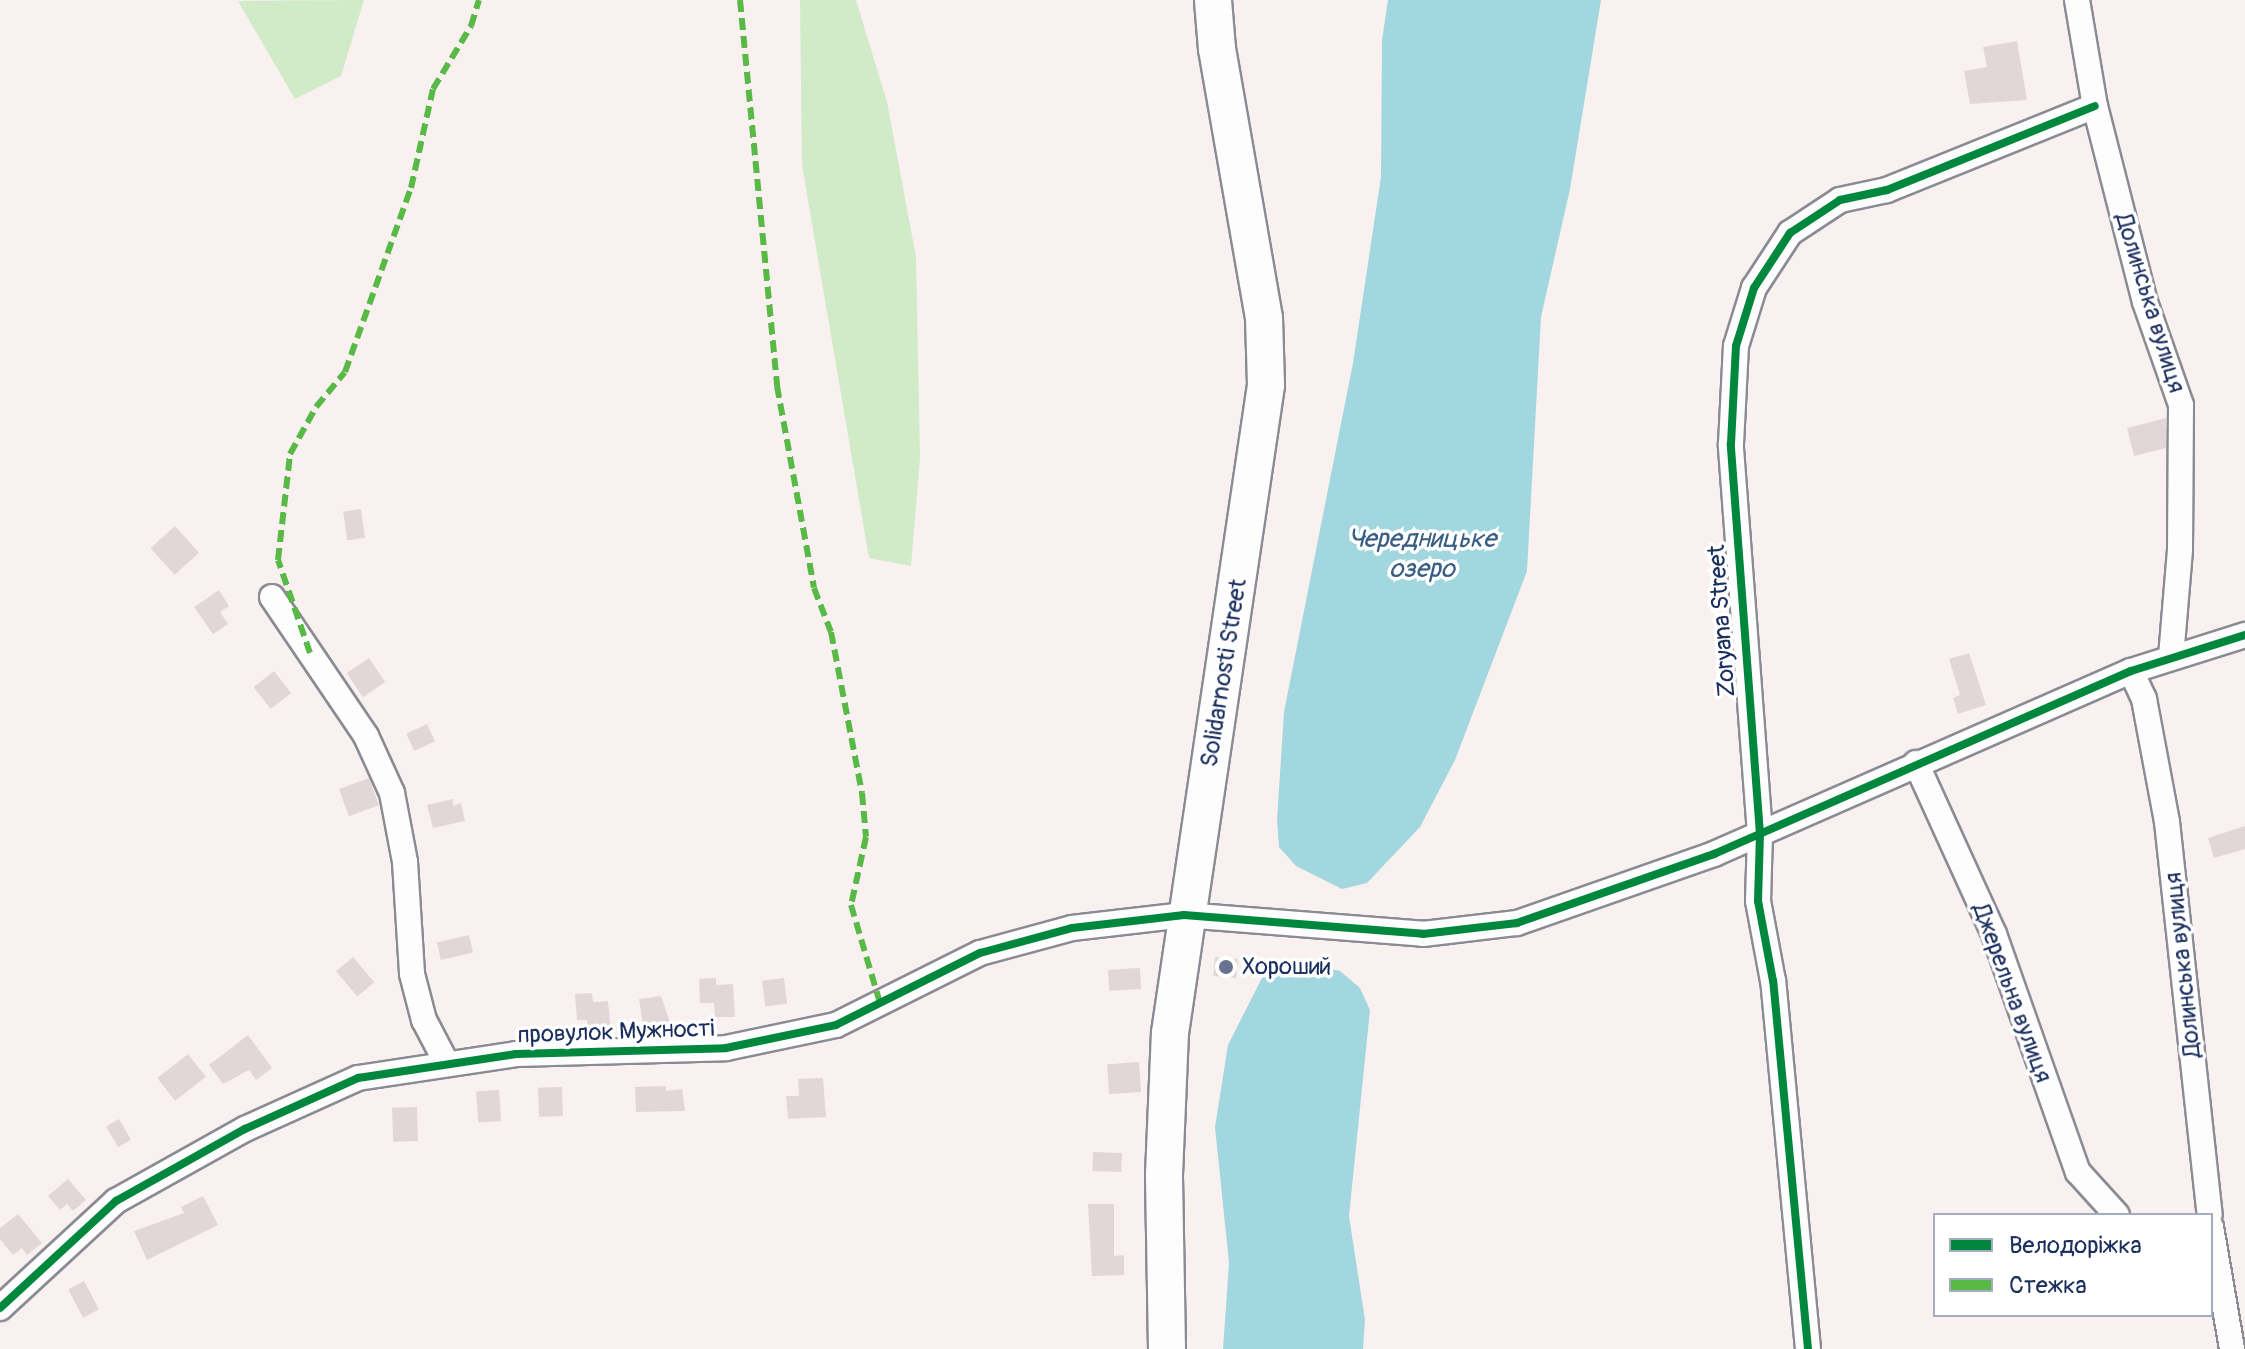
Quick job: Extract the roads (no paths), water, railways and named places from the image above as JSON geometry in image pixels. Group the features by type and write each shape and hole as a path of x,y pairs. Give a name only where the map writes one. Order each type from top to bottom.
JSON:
{"main road":[{"name":"Solidarnosti Street","path":"1167,1349 1164,1175 1170,1033 1184,915 1256,479 1266,385 1264,318 1217,49 1213,0"}],"street":[{"name":"Долинська вулиця","path":"2077,0 2095,106 2145,302 2181,405 2180,550 2171,657"},
{"name":"Zoryana Street","path":"1808,1349 1773,981 1758,901 1760,834 1731,444 1736,346 1754,288 1790,233 1840,200 1887,190 2095,106"},
{"path":"272,597 366,736 392,793 405,862 412,974 424,1020 447,1064"},
{"name":"провулок Мужності","path":"0,1308 116,1201 245,1129 358,1078 516,1054 726,1048 836,1025 980,953 1072,928 1184,915 1235,916 1423,934 1517,923 1760,834 2131,671 2245,635"},
{"name":"Долинська вулиця","path":"2131,671 2144,699 2167,822 2210,1213"},
{"name":"Джерельна вулиця","path":"1916,763 1994,934 2078,1172 2115,1213"},
{"path":"2213,1241 2229,1349"},
{"path":"2211,1317 2229,1349"}],"water":[{"name":"Чередницьке озеро","path":"1388,0 1601,0 1570,189 1541,317 1527,571 1455,760 1420,827 1367,883 1342,889 1296,866 1279,847 1277,820 1284,712 1353,363 1381,177 1382,40"},
{"path":"1291,960 1340,971 1360,988 1370,1010 1349,1216 1365,1320 1363,1349 1223,1349 1229,1263 1215,1127 1228,1045 1267,968"}],"place":[{"name":"Хороший","path":"1226,967"}]}
